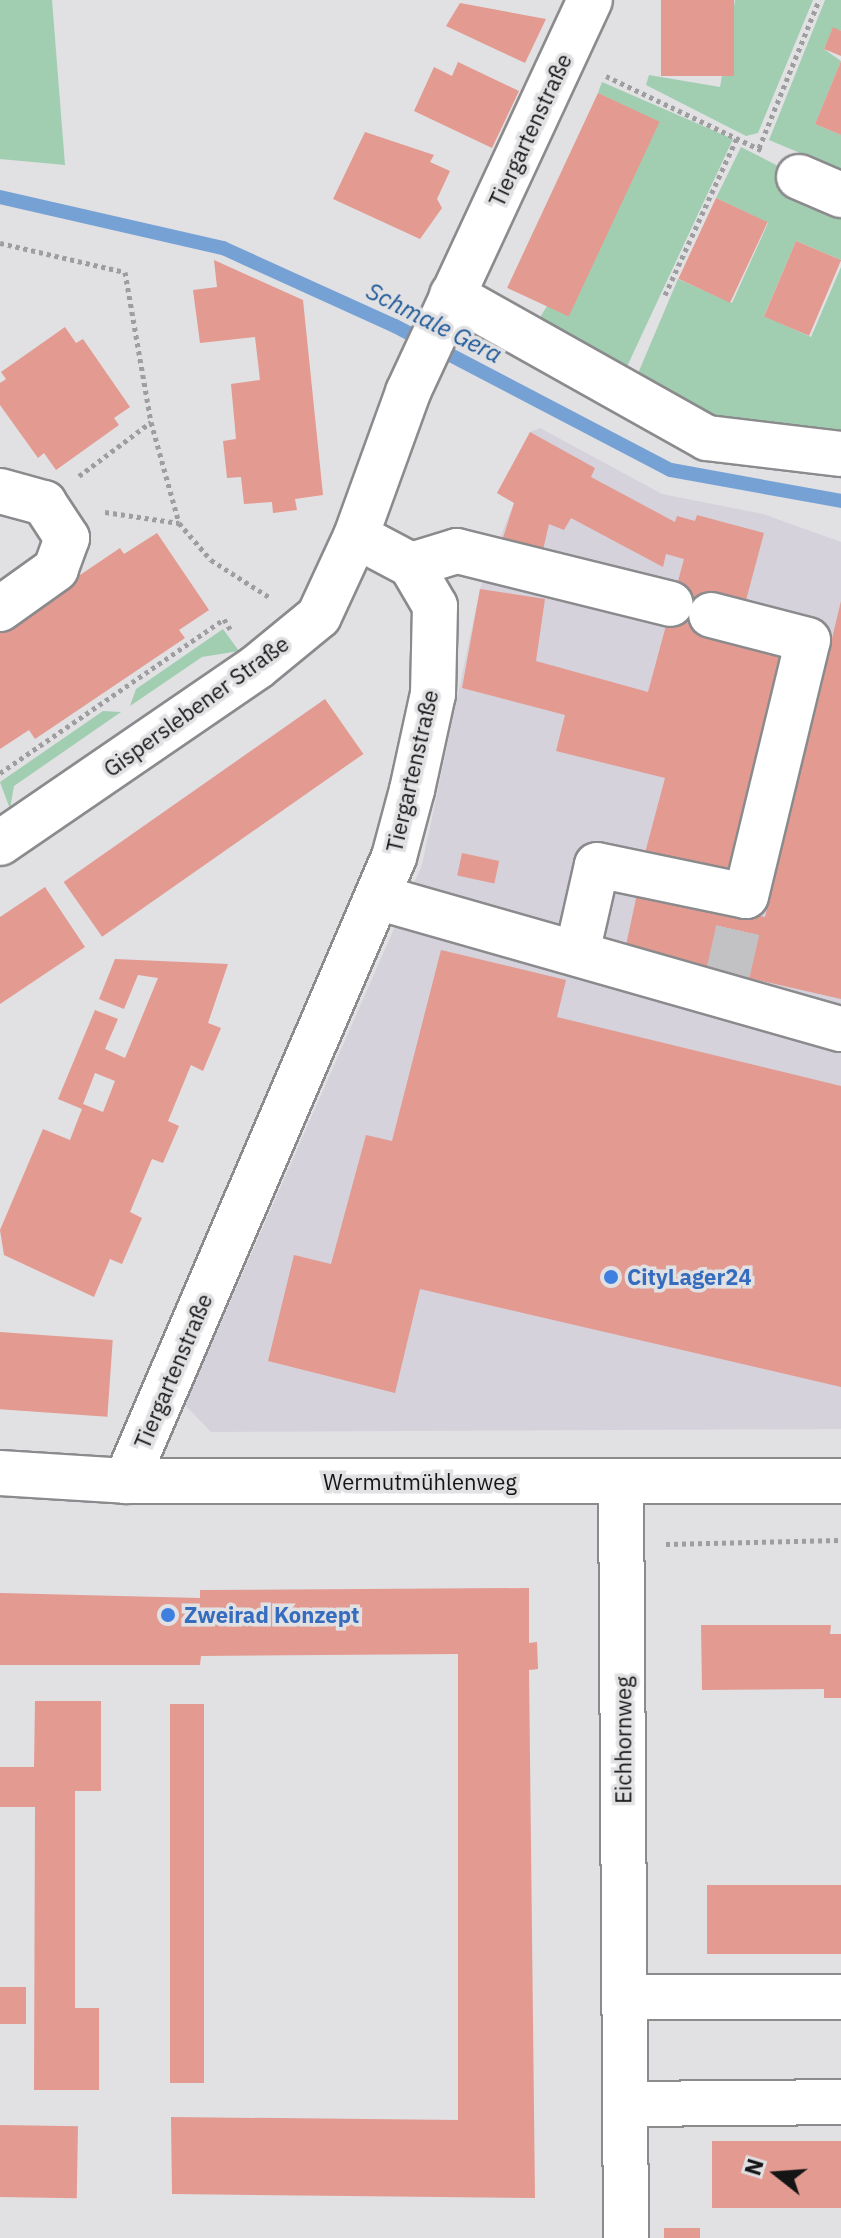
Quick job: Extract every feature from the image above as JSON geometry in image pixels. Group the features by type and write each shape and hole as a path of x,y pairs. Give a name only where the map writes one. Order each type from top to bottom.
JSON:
{"street":[{"name":"Tiergartenstraße","path":"356,536 408,392 590,0"},
{"path":"799,177 841,195"},
{"path":"450,301 707,438 841,454"},
{"path":"0,491 44,503 67,538 56,569 0,609"},
{"path":"356,536 411,565 457,551 808,640 744,904 597,865 577,953"},
{"name":"Gisperslebener Straße","path":"0,843 257,667 319,616 356,536"},
{"name":"Tiergartenstraße","path":"126,1481 394,857 433,694 435,606 411,565"},
{"path":"377,897 577,953 726,985 841,1029"},
{"name":"Wermutmühlenweg","path":"0,1473 126,1481 621,1484 841,1481"},
{"name":"Eichhornweg","path":"621,1484 626,2238"},
{"path":"624,1997 841,1997"},
{"path":"625,2104 841,2102"}],"path":[{"path":"759,149 819,0"},
{"path":"565,57 792,165 799,177"},
{"path":"665,295 737,138"},
{"path":"0,243 125,272 151,422 179,523 211,560 263,594 319,616"},
{"path":"44,503 151,422"},
{"path":"145,518 179,523"},
{"path":"0,773 224,619 257,667"},
{"path":"621,1545 841,1540"}],"shaded area":[{"path":"540,428 662,494 763,514 841,542 841,1429 211,1432 185,1405 422,865 480,589 514,503 497,493 530,432"}],"green space":[{"path":"0,0 52,0 65,165 0,159"},
{"path":"735,0 813,0 758,133 746,136 646,85 649,75 720,87"},
{"path":"825,0 841,0 841,31 833,28 824,49 841,61 815,124 841,135 841,170 769,140"},
{"path":"602,82 733,139 624,373 536,324 547,306 568,315 658,122 598,93"},
{"path":"741,147 788,171 841,215 841,260 796,241 764,316 811,337 841,267 841,439 717,427 636,378 678,279 732,303 768,223 716,198"},
{"path":"223,629 239,651 202,657 130,706 136,689"},
{"path":"103,711 121,712 14,786 10,809 0,782"}],"building":[{"path":"661,0 734,0 734,76 661,76"},
{"path":"460,3 546,19 525,63 446,26"},
{"path":"833,27 841,31 841,56 824,49"},
{"path":"841,61 841,135 815,124"},
{"path":"458,62 519,91 492,148 414,111 434,67 452,76"},
{"path":"598,93 660,122 569,317 507,288"},
{"path":"365,132 434,155 430,162 450,171 437,199 442,208 420,239 333,199"},
{"path":"716,198 768,222 730,303 678,279"},
{"path":"796,241 841,260 809,336 764,316"},
{"path":"214,260 303,300 323,495 295,499 297,510 273,513 272,502 244,504 241,477 227,478 223,441 236,439 231,384 260,380 255,337 200,343 193,290 217,287"},
{"path":"65,327 76,343 83,339 130,407 114,418 119,425 56,470 44,453 38,458 0,405 0,383 6,379 1,372"},
{"path":"530,432 595,468 591,477 675,522 677,516 695,521 697,515 764,533 745,604 784,653 729,874 645,853 665,778 556,751 565,715 462,688 480,589 545,599 536,661 648,692 684,559 666,554 663,567 571,518 564,530 549,524 543,550 503,538 514,503 497,493"},
{"path":"157,533 209,610 179,630 185,638 35,739 29,730 0,749 0,629 120,548 124,554"},
{"path":"841,601 841,999 625,950 638,889 765,917"},
{"path":"325,699 363,754 102,937 64,882"},
{"path":"462,853 499,861 494,883 457,875"},
{"path":"45,887 85,947 0,1004 0,917"},
{"path":"441,950 566,980 557,1017 841,1086 841,1387 420,1289 395,1393 268,1361 294,1255 331,1264 366,1135 392,1141"},
{"path":"115,959 228,964 208,1023 221,1028 203,1071 191,1065 168,1121 179,1126 163,1163 152,1159 130,1212 142,1218 122,1264 110,1259 94,1297 4,1255 0,1230 43,1129 70,1140 82,1109 58,1099 95,1010 118,1019 105,1049 125,1058 158,978 138,975 124,1009 99,999","holes":["95,1073 115,1081 103,1112 83,1104"]},
{"path":"0,1332 113,1340 107,1417 0,1409"},
{"path":"529,1588 529,1643 537,1642 538,1669 529,1670 535,2198 172,2194 171,2117 458,2120 458,1654 201,1656 200,1665 0,1665 0,1593 200,1598 200,1590"},
{"path":"701,1625 831,1625 830,1634 841,1634 841,1698 824,1698 824,1689 702,1690"},
{"path":"35,1701 101,1701 101,1791 75,1791 75,2008 99,2008 99,2090 34,2090 35,1807 0,1807 0,1767 34,1767"},
{"path":"170,1704 204,1704 204,2083 170,2083"},
{"path":"707,1885 841,1885 841,1954 707,1954"},
{"path":"0,1987 26,1987 26,2024 0,2024"},
{"path":"0,2125 78,2126 77,2198 0,2197"},
{"path":"712,2141 841,2141 841,2208 712,2208"},
{"path":"664,2228 700,2228 700,2238 664,2238"}],"waterway":[{"name":"Schmale Gera","path":"0,197 223,248 395,326 671,470 841,501"}],"tunnel":[{"path":"728,973 742,912"}],"place":[{"name":"CityLager24","path":"611,1277"},
{"name":"Zweirad Konzept","path":"168,1615"}]}
